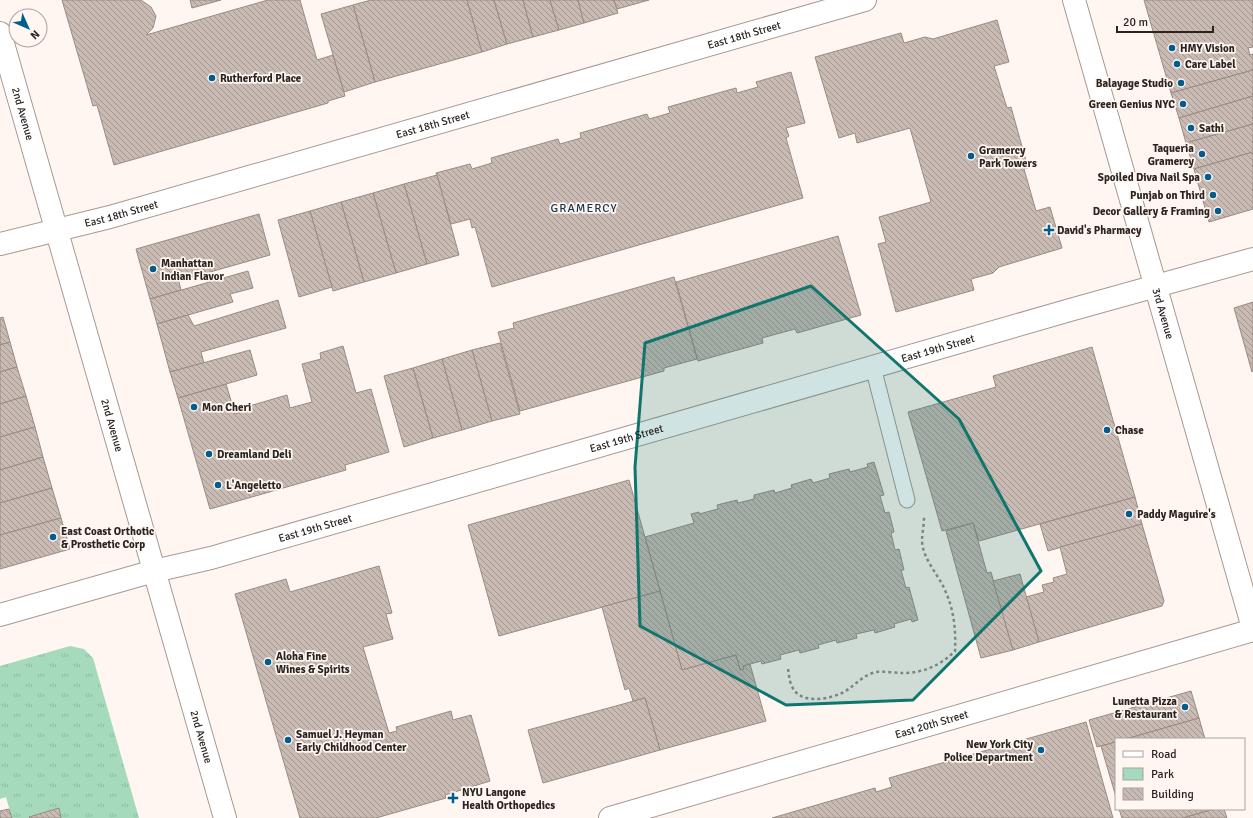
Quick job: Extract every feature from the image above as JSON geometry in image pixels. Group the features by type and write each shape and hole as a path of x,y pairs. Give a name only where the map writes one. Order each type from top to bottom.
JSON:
{"street":[{"name":"East 18th Street","path":"0,244 124,213 865,0"},
{"name":"3rd Avenue","path":"1074,0 1253,629"},
{"name":"2nd Avenue","path":"0,33 225,818"},
{"name":"East 19th Street","path":"0,616 154,571 211,558 1253,259"},
{"name":"East 20th Street","path":"610,818 1253,629"}],"lane":[{"path":"873,367 906,500"}],"path":[{"path":"788,669 791,685 800,696 815,700 842,693 863,677 876,672 905,673 931,668 944,662 955,651 956,632 953,610 944,588 928,561 922,542 925,510 906,500"}],"highlighted area":[{"path":"811,286 959,419 1041,571 913,700 786,705 640,626 635,467 645,343"}],"green space":[{"path":"70,646 84,649 93,658 139,818 12,818 6,797 0,799 0,666"}],"building":[{"name":"Rutherford Place","path":"62,0 141,0 151,7 156,16 153,28 146,35 268,0 300,0 317,60 333,55 345,96 328,101 328,103 114,165 97,105 93,106"},
{"path":"190,0 221,0 192,8"},
{"path":"371,0 467,0 482,52 375,82 353,5"},
{"path":"467,0 494,0 507,44 482,52"},
{"path":"494,0 523,0 533,37 507,44"},
{"path":"523,0 550,0 559,30 533,37"},
{"path":"550,0 578,0 584,23 559,30"},
{"path":"578,0 614,0 618,13 584,23"},
{"path":"614,0 649,0 617,9"},
{"path":"1144,0 1253,0 1253,47 1248,48 1250,55 1253,54 1253,70 1171,93"},
{"path":"353,5 375,82 344,92 321,14"},
{"name":"Gramercy Park Towers","path":"997,20 1009,62 994,66 1007,108 1011,107 1028,168 1024,169 1036,211 1050,207 1062,248 999,267 993,273 971,279 974,290 896,312 878,244 886,242 879,217 931,202 910,128 857,143 855,133 839,138 815,57 901,33 904,43 925,37 933,39"},
{"path":"1253,70 1253,96 1179,118 1171,93"},
{"path":"791,72 805,123 786,128 789,136 786,138 803,198 492,287 475,227 472,228 470,219 451,224 436,173 470,164 472,169 492,163 491,158 558,139 560,144 581,138 580,133 647,114 649,119 670,113 668,107 736,88 737,93 758,87 756,82"},
{"path":"1253,96 1253,124 1186,143 1179,118"},
{"path":"1253,124 1253,152 1194,169 1186,143"},
{"path":"1253,152 1253,209 1209,222 1194,169"},
{"path":"437,175 459,255 427,264 404,184"},
{"path":"404,184 427,264 396,273 373,193"},
{"path":"373,193 396,273 364,282 341,202"},
{"path":"341,202 364,282 333,291 310,211"},
{"path":"310,211 332,287 299,297 278,220"},
{"path":"259,214 270,255 189,278 188,275 178,278 181,290 150,299 136,249"},
{"path":"838,236 861,315 797,333 795,329 762,338 763,343 698,361 676,282"},
{"path":"248,271 253,288 230,294 233,302 157,324 150,299"},
{"path":"674,277 697,359 664,368 664,371 520,411 498,332 514,328 513,323"},
{"path":"278,300 286,328 201,352 204,363 170,372 157,324 188,315 194,326"},
{"path":"1253,302 1253,371 1252,372 1234,308"},
{"path":"3,317 10,342 0,345 0,318"},
{"path":"10,342 17,367 0,372 0,345"},
{"path":"500,343 520,414 492,421 472,350"},
{"path":"343,346 356,393 371,389 389,452 345,465 346,470 210,509 178,398 226,384 235,414 247,410 246,407 287,395 290,408 312,402 302,364 321,359 320,353"},
{"path":"1092,347 1135,497 979,541 973,523 942,531 908,412 996,387 993,376"},
{"path":"250,350 257,375 178,398 170,372"},
{"path":"472,350 492,421 462,430 442,359"},
{"path":"442,359 462,430 433,438 413,368"},
{"path":"17,367 26,396 0,404 0,372"},
{"path":"413,368 433,438 404,447 384,376"},
{"path":"26,396 35,427 0,437 0,404"},
{"path":"35,427 43,457 0,470 0,437"},
{"path":"43,457 52,488 0,503 0,470"},
{"path":"874,462 884,495 880,496 885,513 889,512 894,532 891,533 895,550 899,549 904,570 901,570 906,588 909,587 918,620 912,622 911,619 894,624 895,627 875,633 874,630 856,634 857,638 837,643 836,640 818,645 819,648 800,653 799,650 780,655 781,659 762,664 761,661 743,666 744,669 740,670 736,655 682,670 645,537 694,523 691,514 699,512 699,514 718,509 717,505 737,500 738,503 754,499 754,495 774,490 775,493 792,488 791,485 811,479 813,483 830,478 829,474 849,469 850,472 868,467 867,464"},
{"path":"629,480 660,591 499,636 468,525"},
{"path":"52,488 61,518 0,535 0,503"},
{"path":"1135,497 1142,524 1048,551 1040,524"},
{"path":"61,518 70,549 0,569 0,535"},
{"path":"973,523 987,573 991,572 1013,650 981,658 946,531"},
{"path":"1142,524 1164,601 1162,606 1039,642 1026,597 1044,592 1042,585 1054,582 1053,578 1067,574 1060,547"},
{"path":"379,566 392,613 386,614 393,639 363,647 389,733 397,731 396,727 451,711 453,720 471,715 490,781 445,795 446,798 376,818 300,818 235,594 286,579 290,592"},
{"path":"1020,574 1039,642 1013,650 993,581"},
{"path":"660,591 682,670 736,655 740,670 744,669 743,666 750,664 766,721 660,750 645,698 633,701 629,688 625,690 602,607"},
{"path":"1191,691 1199,718 1129,738 1115,738 1115,742 1097,747 1089,720"},
{"path":"645,698 660,750 543,783 528,730"},
{"path":"1199,718 1205,738 1129,738"},
{"name":"New York City Police Department","path":"1086,722 1113,818 772,818 875,788 876,792 892,787 889,778"},
{"path":"1115,742 1115,794 1101,746"},
{"path":"59,808 61,818 29,817"},
{"path":"9,809 12,818 0,818 0,811"},
{"path":"1119,810 1211,810 1183,818 1122,818"},
{"path":"1211,810 1224,810 1227,818 1183,818"}],"place":[{"name":"HMY Vision","path":"1172,48"},
{"name":"Care Label","path":"1177,64"},
{"name":"Rutherford Place","path":"212,78"},
{"name":"Balayage Studio","path":"1181,83"},
{"name":"Green Genius NYC","path":"1183,104"},
{"name":"Sathi","path":"1191,128"},
{"name":"Taqueria Gramercy","path":"1202,154"},
{"name":"Gramercy Park Towers","path":"971,156"},
{"name":"Spoiled Diva Nail Spa","path":"1208,177"},
{"name":"Punjab on Third","path":"1213,195"},
{"name":"Decor Gallery & Framing","path":"1218,211"},
{"name":"David's Pharmacy","path":"1049,230"},
{"name":"Manhattan Indian Flavor","path":"153,269"},
{"name":"Mon Cheri","path":"194,407"},
{"name":"Chase","path":"1107,430"},
{"name":"Dreamland Deli","path":"209,454"},
{"name":"L'Angeletto","path":"218,485"},
{"name":"Paddy Maguire's","path":"1129,514"},
{"name":"East Coast Orthotic & Prosthetic Corp","path":"53,537"},
{"name":"Aloha Fine Wines & Spirits","path":"268,662"},
{"name":"Lunetta Pizza & Restaurant","path":"1185,707"},
{"name":"Samuel J. Heyman Early Childhood Center","path":"288,740"},
{"name":"New York City Police Department","path":"1041,750"},
{"name":"NYU Langone Health Orthopedics","path":"453,798"}],"district":[{"name":"GRAMERCY","path":"584,208"}]}
